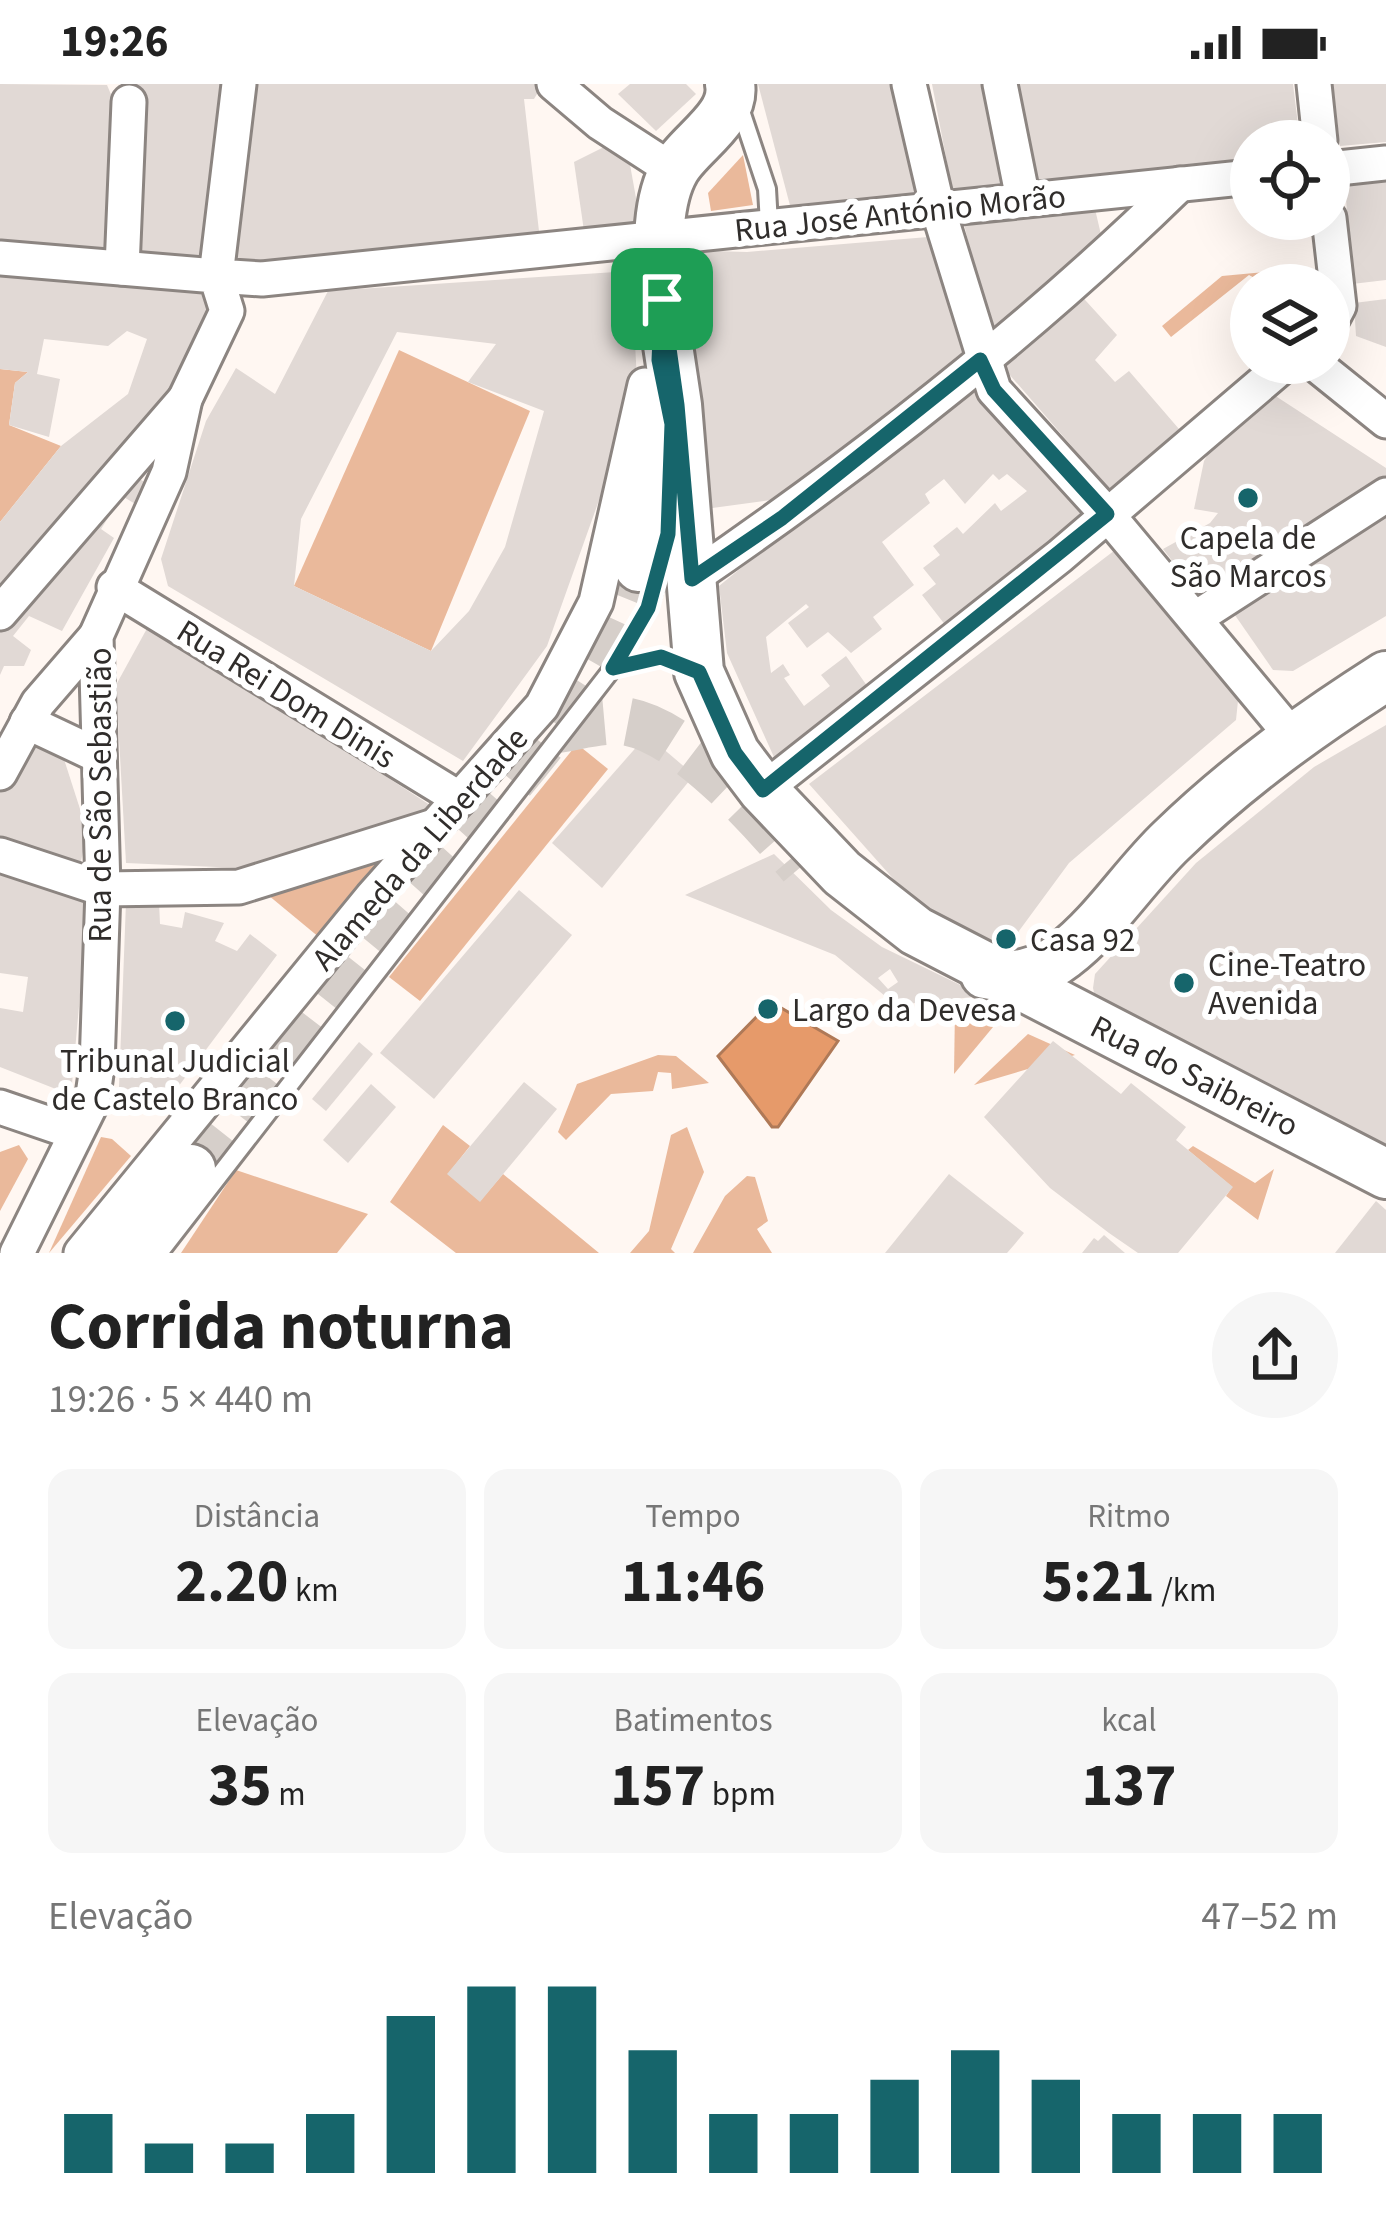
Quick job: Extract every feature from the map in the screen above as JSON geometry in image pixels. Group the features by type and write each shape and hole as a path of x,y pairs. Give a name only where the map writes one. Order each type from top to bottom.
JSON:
{"main road":[{"path":"639,567 652,485 652,373 662,299 662,239 674,171 730,89"},
{"path":"662,299 677,405 699,672 735,753 807,840 875,901 1002,978"},
{"path":"802,866 879,931 932,956 1002,978 1062,957 1172,840 1292,736 1386,676"},
{"path":"1062,957 1061,991 1078,1016"},
{"name":"Rua do Saibreiro","path":"1002,978 1386,1174"},
{"path":"125,1253 190,1168"}],"street":[{"name":"Rua de São Sebastião","path":"17,1253 92,1102 103,889 96,636 169,472 185,399 227,310 216,276 239,84"},
{"path":"554,84 600,123 674,171"},
{"path":"909,84 938,209 980,360 994,390 1107,514 1292,736"},
{"path":"1000,84 1023,199"},
{"path":"1314,84 1318,120"},
{"path":"122,268 129,102"},
{"path":"1350,167 1386,163"},
{"name":"Rua José António Morão","path":"216,276 262,279 1230,179"},
{"path":"692,579 782,518 980,360 1125,238 1180,184"},
{"path":"0,258 216,276"},
{"name":"Alameda da Liberdade","path":"81,1253 436,826 542,706 596,602 652,373"},
{"path":"763,790 1261,384"},
{"path":"1340,384 1386,421"},
{"path":"0,613 185,399"},
{"path":"1196,618 1386,495"},
{"name":"Rua Rei Dom Dinis","path":"114,587 460,799"},
{"path":"0,773 27,722 96,636"},
{"path":"27,722 99,756"},
{"path":"0,856 103,889 239,887 436,826"},
{"path":"0,1107 76,1133"}],"lane":[{"path":"730,89 751,130 767,189 769,224"},
{"name":"Alameda da Liberdade","path":"159,1253 613,668 648,608 668,534 672,424 652,373"},
{"path":"613,668 661,657 699,672"}],"shaded area":[{"path":"743,155 753,205 711,211 708,193"},
{"path":"1230,275 1230,290 1171,337 1162,326 1222,276"},
{"path":"399,350 530,411 431,651 294,586"},
{"path":"0,369 28,372 15,383 9,425 61,446 0,522"},
{"path":"577,744 608,769 420,1001 389,977"},
{"path":"407,842 320,938 262,890"},
{"path":"771,1002 838,1041 778,1127 772,1127 718,1056"},
{"path":"955,1008 1003,1015 954,1074"},
{"path":"1028,1034 1075,1055 974,1085"},
{"path":"658,1055 676,1056 709,1083 672,1089 671,1073 658,1072 653,1091 611,1094 566,1140 558,1132 577,1084"},
{"path":"443,1125 470,1146 448,1174 480,1201 503,1174 599,1253 456,1253 390,1202"},
{"path":"687,1127 704,1172 671,1249 675,1253 630,1253 649,1231 671,1135"},
{"path":"101,1137 112,1139 131,1156 49,1253"},
{"path":"19,1145 28,1159 0,1211 0,1152"},
{"path":"1193,1146 1255,1183 1274,1169 1258,1220 1226,1196 1232,1187 1188,1150"},
{"path":"236,1170 368,1214 337,1253 181,1253"},
{"path":"747,1176 755,1177 768,1221 757,1229 772,1253 693,1253 725,1196"}],"building":[{"path":"0,84 107,85 123,123 117,255 0,245"},
{"path":"126,84 223,84 202,266 128,263"},
{"path":"252,84 543,84 534,99 524,99 540,240 295,267 233,264"},
{"path":"630,84 686,84 696,94 656,131 618,94"},
{"path":"758,84 892,84 917,200 792,213"},
{"path":"932,84 984,84 1006,187 953,194"},
{"path":"1017,84 1293,84 1297,120 1230,120 1230,164 1036,183"},
{"path":"1333,84 1386,84 1386,142 1350,145 1350,120 1337,120"},
{"path":"614,142 629,159 641,226 584,231 574,162"},
{"path":"1386,179 1386,280 1352,284 1350,183"},
{"path":"1095,209 1102,239 990,331 963,220"},
{"path":"928,237 964,355 778,499 705,509 681,305 681,250 747,252"},
{"path":"0,269 213,286 200,340 174,388 117,465 146,483 137,505 122,496 101,529 114,538 62,631 29,616 13,636 31,650 24,666 4,666 0,675 0,522 61,446 128,394 147,339 127,331 108,346 44,339 37,374 60,379 49,437 9,425 15,383 28,372 0,369"},
{"path":"631,271 637,380 608,475 547,646 463,761 168,586 161,559 206,421 236,368 275,394 328,291","holes":["397,332 496,344 468,382 544,411 505,547 469,611 431,651 294,586 301,519"]},
{"path":"1076,290 1117,335 1095,360 1115,382 1129,371 1179,429 1109,489 1002,366 1004,356"},
{"path":"1386,299 1386,347 1356,336 1354,303"},
{"path":"971,380 1085,514 946,626 922,595 936,584 923,568 940,555 933,546 957,527 963,534 995,503 1001,511 1027,491 1007,474 999,480 993,474 965,504 944,479 925,494 930,503 882,542 914,585 873,617 882,629 851,653 828,632 807,648 788,623 809,607 806,604 766,637 771,673 783,664 790,675 784,678 804,706 830,686 821,675 846,656 870,690 778,766 727,653 719,586"},
{"path":"1274,395 1386,468 1386,486 1201,598 1163,549 1210,523 1218,513 1194,509 1204,461 1220,434"},
{"path":"1386,504 1386,616 1293,671 1273,670 1230,608"},
{"path":"1119,547 1239,691 1236,720 1069,863 1008,946 985,940 921,910 809,784"},
{"path":"150,623 433,807 259,869 126,863 116,685"},
{"path":"1386,725 1386,1147 1096,1001 1093,988 1095,974 1196,863 1314,767"},
{"path":"647,735 694,775 602,888 552,843"},
{"path":"27,739 62,753 81,812 85,842 80,866 0,840 0,793"},
{"path":"774,854 831,910 882,947 983,996 896,1005 835,955 685,895","holes":["890,969 898,982 888,989 878,978"]},
{"path":"0,868 89,895 71,1095 0,1067 0,1008 23,1012 28,977 0,973"},
{"path":"519,890 572,935 434,1099 380,1053"},
{"name":"Tribunal Judicial de Castelo Branco","path":"126,902 159,902 160,924 182,928 185,912 224,923 215,941 237,951 250,934 277,955 163,1107 119,1087"},
{"path":"1053,1041 1121,1094 1131,1083 1186,1127 1176,1140 1233,1187 1178,1253 1138,1253 1109,1233 1050,1188 984,1117"},
{"path":"359,1042 373,1054 326,1111 312,1099"},
{"path":"524,1082 557,1109 480,1202 447,1174"},
{"path":"371,1084 396,1107 348,1163 323,1140"},
{"path":"949,1174 1024,1233 1007,1253 885,1253"},
{"path":"1376,1201 1386,1210 1386,1253 1335,1253"},
{"path":"1104,1235 1125,1253 1082,1253 1094,1238 1098,1241"}],"tunnel":[{"path":"191,1169 360,953 496,799 563,714 618,620 639,567"},
{"path":"557,729 622,721 670,740 721,779 802,866"}],"place":[{"name":"Capela de São Marcos","path":"1248,498"},
{"name":"Casa 92","path":"1006,939"},
{"name":"Cine-Teatro Avenida","path":"1184,983"},
{"name":"Largo da Devesa","path":"768,1009"},
{"name":"Tribunal Judicial de Castelo Branco","path":"175,1021"}],"route":[{"path":"662,299 677,405 692,579 782,518 980,360 994,390 1107,514 763,790 735,753 699,672 661,657 634,659 613,668 648,608 668,534 672,424 659,360 662,299"}]}
